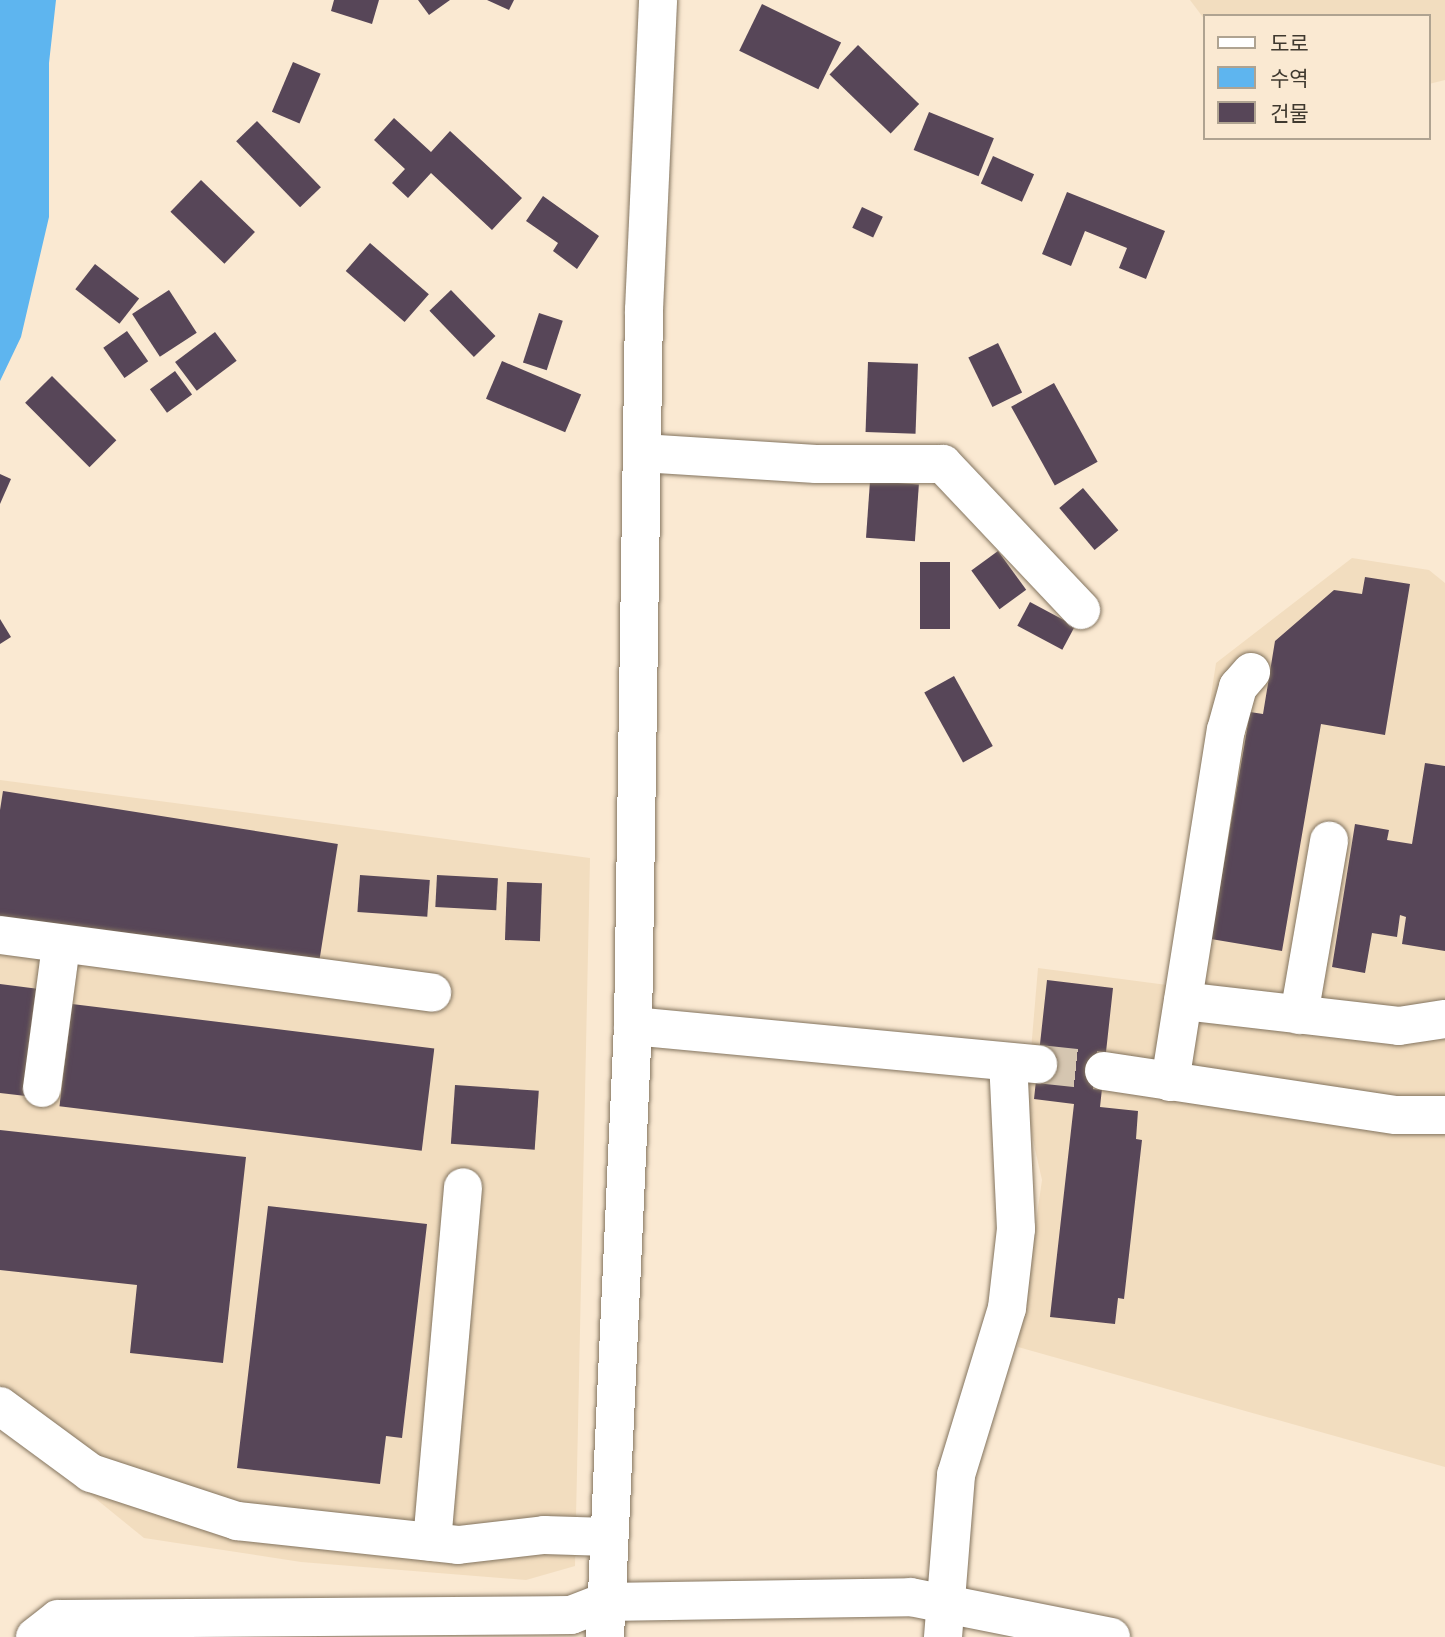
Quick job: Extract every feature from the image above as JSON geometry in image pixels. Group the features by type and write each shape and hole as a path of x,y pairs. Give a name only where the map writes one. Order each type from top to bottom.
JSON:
{"street":[{"path":"605,1620 633,1026 642,453 658,0"},
{"path":"642,453 816,464 943,464 1081,610"},
{"path":"1170,1082 1226,730 1238,687 1251,671"},
{"path":"1299,1015 1329,841"},
{"path":"0,935 432,993"},
{"path":"42,1088 61,945"},
{"path":"1183,1001 1399,1026 1445,1019"},
{"path":"633,1026 1023,1063 1016,1229 1007,1308 956,1475 945,1619"},
{"path":"1104,1071 1396,1115 1445,1115"},
{"path":"432,1542 463,1187"},
{"path":"0,1406 91,1473 237,1521 432,1542 608,1536"},
{"path":"35,1637 58,1619 571,1615 605,1620 911,1597 945,1619 1111,1637"}],"shaded area":[{"path":"1190,0 1445,0 1445,80 1431,84 1431,14 1204,14 1204,19"},
{"path":"1352,558 1429,570 1445,583 1445,1467 1018,1347 1042,1180 1026,1109 1038,968 1167,985 1216,663"},
{"path":"0,780 590,858 575,1566 526,1580 301,1562 144,1538 0,1421"}],"water":[{"path":"0,0 56,0 49,63 49,217 21,337 0,381"}],"building":[{"path":"334,0 379,0 372,24 331,11"},
{"path":"418,0 450,0 429,15"},
{"path":"487,0 514,0 509,10"},
{"path":"762,4 841,43 818,89 739,51"},
{"path":"858,45 919,104 891,134 830,74"},
{"path":"293,62 321,74 300,123 272,112"},
{"path":"929,112 994,138 979,176 914,150"},
{"path":"394,118 431,152 450,131 522,198 492,230 431,173 408,198 392,183 405,169 374,140"},
{"path":"257,121 321,187 300,207 236,141"},
{"path":"993,156 1034,174 1022,202 981,183"},
{"path":"201,180 255,232 224,264 170,212"},
{"path":"1067,192 1165,231 1146,279 1119,268 1127,248 1085,231 1071,266 1042,254"},
{"path":"543,196 599,236 577,269 553,251 558,243 526,221"},
{"path":"862,207 883,217 873,238 852,228"},
{"path":"370,243 429,294 405,322 346,271"},
{"path":"95,264 139,298 119,324 75,289"},
{"path":"169,290 197,333 160,357 132,314"},
{"path":"451,290 495,336 474,357 429,311"},
{"path":"539,313 563,321 547,370 523,362"},
{"path":"127,331 148,361 124,378 103,348"},
{"path":"215,332 237,361 197,391 175,362"},
{"path":"998,343 1022,392 992,407 968,357"},
{"path":"502,361 581,395 565,432 486,399"},
{"path":"868,362 918,364 916,434 866,432"},
{"path":"175,371 192,394 167,413 150,389"},
{"path":"52,376 116,440 89,467 25,403"},
{"path":"1054,383 1098,462 1055,485 1011,407"},
{"path":"0,474 11,479 0,504"},
{"path":"870,481 919,484 915,541 866,538"},
{"path":"1083,488 1118,530 1095,550 1059,508"},
{"path":"998,551 1026,590 1000,609 971,570"},
{"path":"920,562 950,562 950,629 920,629"},
{"path":"1365,577 1410,584 1385,735 1321,724 1282,951 1211,939 1250,712 1263,714 1275,641 1334,590 1362,594"},
{"path":"1030,602 1075,626 1062,650 1017,626"},
{"path":"0,619 11,637 0,644"},
{"path":"954,676 993,746 963,762 924,692"},
{"path":"1425,763 1445,766 1445,951 1402,944 1406,917 1400,915 1397,937 1372,933 1365,973 1332,967 1355,824 1389,830 1387,840 1412,844"},
{"path":"3,791 338,844 318,971 0,921 0,810"},
{"path":"360,875 430,880 427,917 357,912"},
{"path":"437,875 498,878 496,910 435,907"},
{"path":"507,882 542,883 540,941 505,940"},
{"path":"1047,980 1113,988 1100,1107 1138,1111 1136,1139 1142,1140 1124,1299 1118,1298 1115,1324 1050,1317 1074,1104 1034,1099"},
{"path":"0,984 39,989 26,1096 0,1093"},
{"path":"72,1004 434,1048 422,1151 59,1106"},
{"path":"455,1085 539,1091 535,1150 451,1144"},
{"path":"0,1130 246,1157 223,1363 130,1353 137,1285 0,1270"},
{"path":"268,1206 427,1224 402,1438 386,1436 380,1484 237,1468"}],"tunnel":[{"path":"1038,1064 1104,1071"}]}
